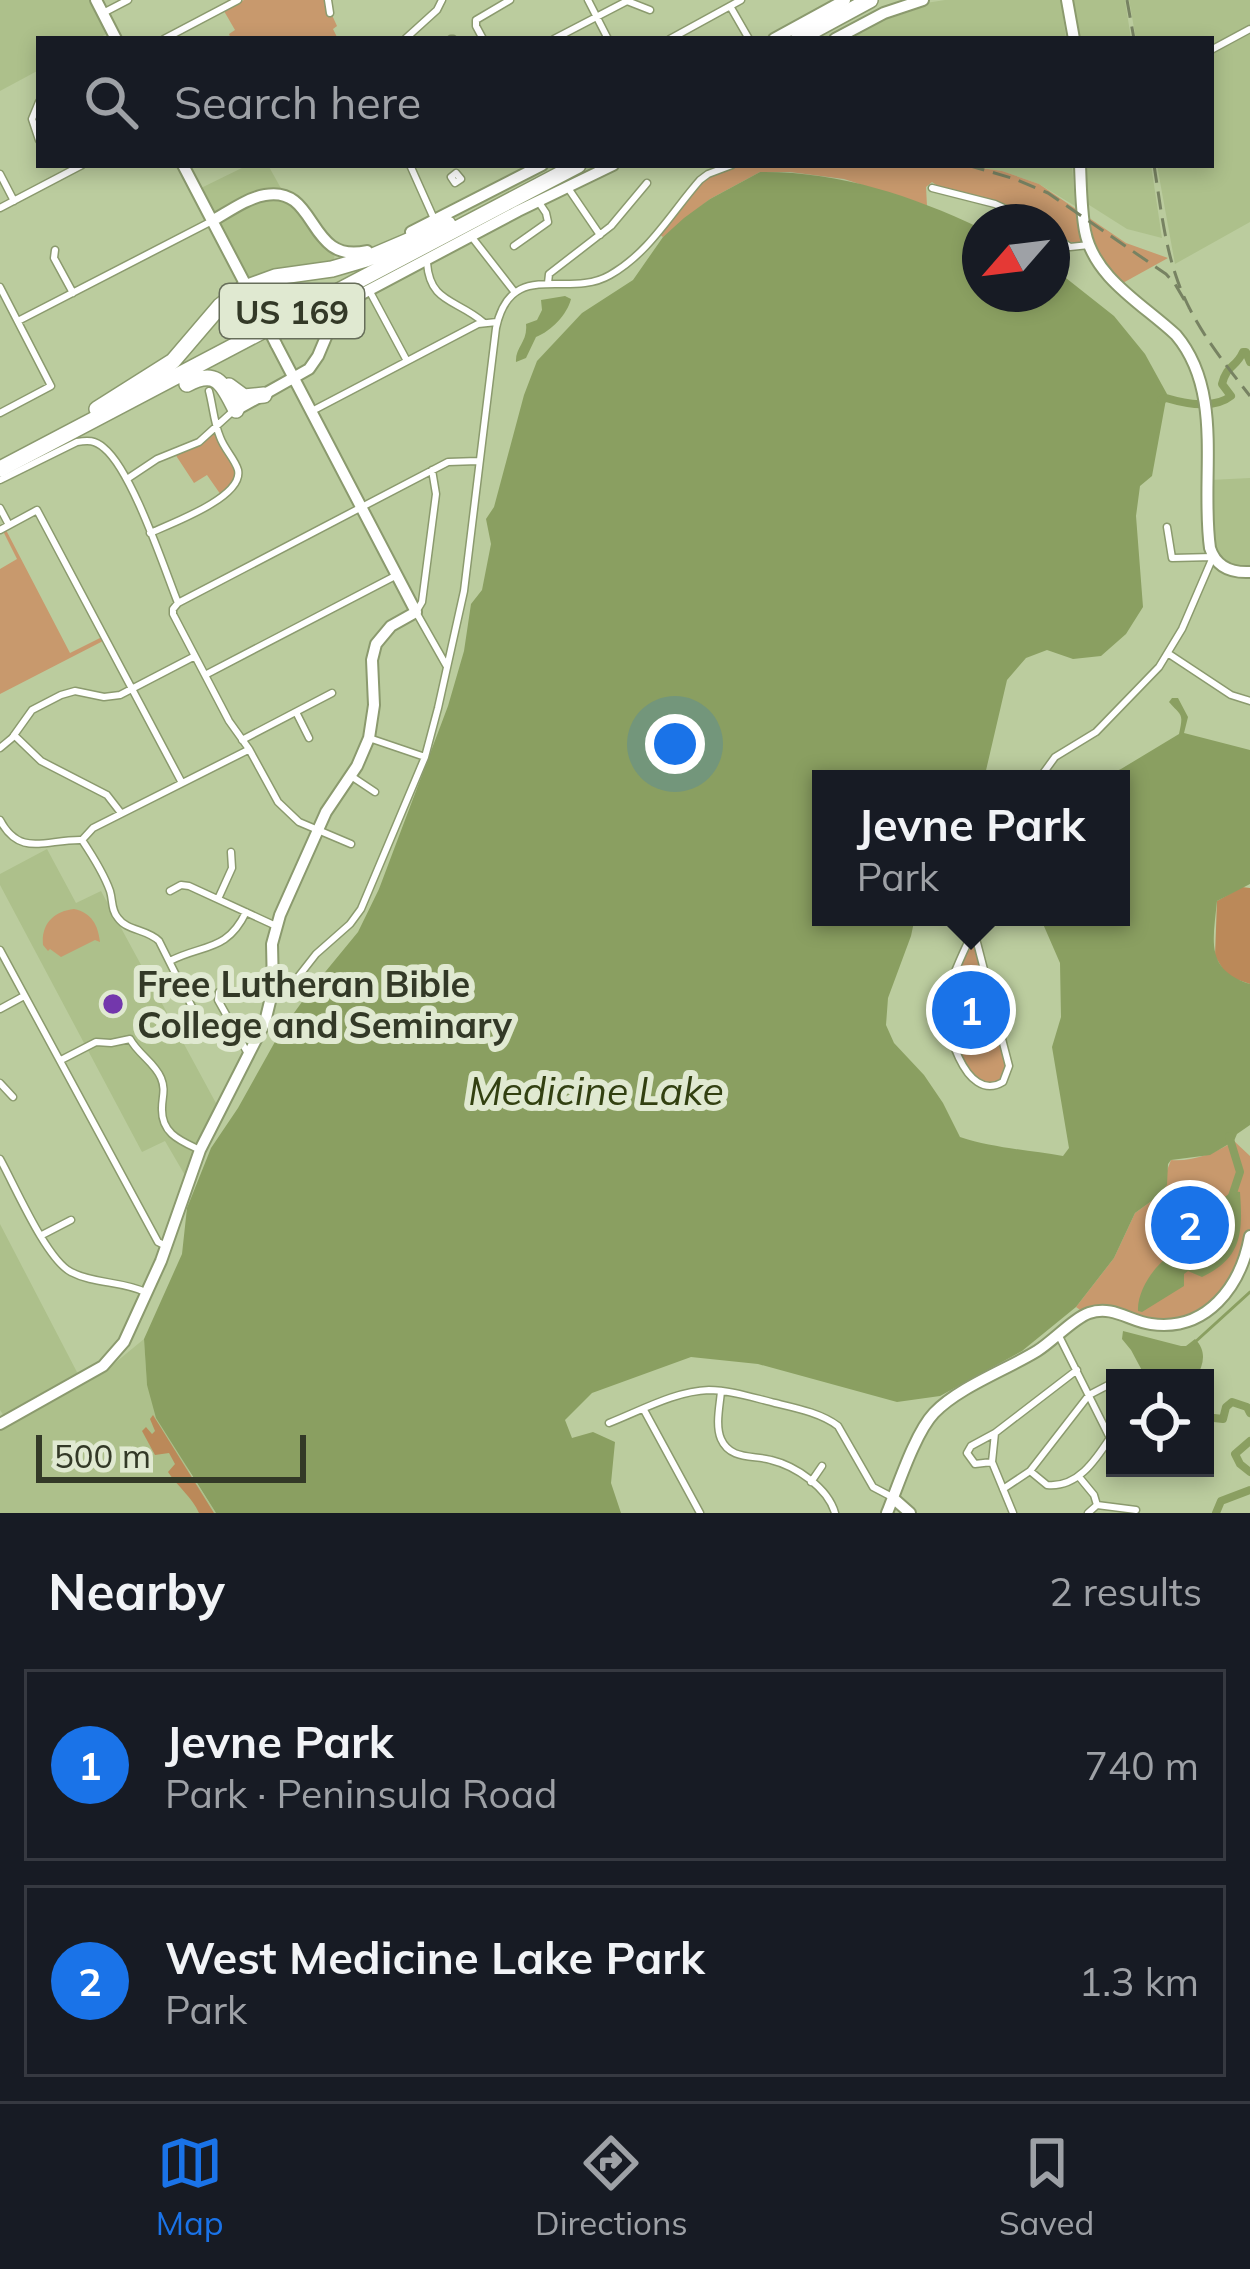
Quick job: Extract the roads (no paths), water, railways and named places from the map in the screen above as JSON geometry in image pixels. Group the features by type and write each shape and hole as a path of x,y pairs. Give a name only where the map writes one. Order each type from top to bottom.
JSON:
{"highway":[{"path":"805,36 883,0"},
{"path":"815,36 867,5"},
{"name":"US 169","path":"0,459 561,168"},
{"name":"US 169","path":"0,470 65,442 572,168"},
{"path":"98,409 173,361 220,307 247,287 278,276 367,260 484,209"},
{"path":"238,409 224,370 230,358 284,322"},
{"path":"65,442 203,377 221,383 238,409"},
{"path":"229,386 244,397 267,393"}],"street":[{"path":"96,0 114,36"},
{"path":"103,14 128,0"},
{"path":"169,36 238,0"},
{"path":"328,0 331,14"},
{"path":"408,36 442,0"},
{"path":"481,36 476,20 510,0"},
{"path":"588,0 606,36"},
{"path":"710,0 717,13"},
{"path":"675,36 741,0"},
{"path":"841,36 890,10 923,0"},
{"path":"1067,0 1073,36"},
{"path":"560,36 627,1 650,10"},
{"path":"779,36 836,2"},
{"path":"730,5 747,36"},
{"path":"1214,48 1250,29"},
{"path":"53,168 58,178"},
{"path":"0,208 76,168"},
{"path":"185,168 447,667"},
{"path":"411,168 435,221"},
{"path":"18,321 269,194 290,198 306,211 326,243 350,254 435,221 536,168"},
{"path":"127,479 157,459 199,442 238,409 295,379 314,363 340,310 369,290 607,168"},
{"path":"273,989 291,986 361,909 424,757 464,591 503,304 514,291 548,283 589,283 612,274 649,244 700,180 724,168"},
{"path":"1080,168 1089,244 1108,277 1185,346 1198,373 1204,404 1208,541 1213,557 1227,569 1250,572"},
{"path":"0,174 14,201"},
{"path":"548,283 549,274 600,235 647,183"},
{"path":"568,188 600,235"},
{"path":"932,188 997,204"},
{"path":"514,246 548,222 538,201"},
{"path":"471,236 514,291"},
{"path":"1070,247 1089,244"},
{"path":"55,250 54,258 73,293"},
{"path":"426,259 434,290 483,322"},
{"path":"0,287 51,386 2,408"},
{"path":"369,290 408,362"},
{"path":"311,412 483,322 497,322"},
{"path":"267,393 283,376 284,357"},
{"path":"150,533 208,505 236,483 237,468 223,444 209,391"},
{"path":"0,480 65,442 98,443 127,479 176,606"},
{"path":"351,844 299,822 284,810 172,614 176,606 432,470 458,459 479,461"},
{"path":"0,1424 104,1366 124,1342 147,1293 200,1150 265,1022 273,989 276,926 318,831 369,738 376,644 422,602 436,494 432,470"},
{"path":"0,508 4,527 38,510 182,783"},
{"path":"1167,527 1172,558 1213,557"},
{"path":"1045,770 1061,752 1109,720 1147,682 1169,654 1213,557"},
{"path":"205,675 397,575"},
{"path":"1169,654 1237,699 1250,701"},
{"path":"0,748 32,710 61,694 114,696 195,656"},
{"path":"242,740 332,693"},
{"path":"296,712 309,738"},
{"path":"14,735 41,760 106,796 121,813"},
{"path":"369,738 424,757"},
{"path":"0,820 13,839 29,844 82,841 121,813 249,749"},
{"path":"351,776 374,792"},
{"path":"82,841 109,888 118,919 155,936 195,1013"},
{"path":"218,899 232,868 231,852"},
{"path":"170,891 184,885 276,926"},
{"path":"170,961 225,940 246,912"},
{"path":"974,931 1010,1066 1005,1079 991,1088 968,1074 947,1011 950,988 976,926"},
{"path":"0,950 158,1242 165,1246"},
{"path":"219,992 218,1000 248,1054"},
{"path":"0,1009 24,996"},
{"path":"61,1060 96,1042 130,1039 160,1075 164,1124 176,1139 200,1150"},
{"path":"0,1083 13,1097"},
{"path":"0,1159 41,1236 68,1271 147,1293"},
{"path":"41,1236 71,1220"},
{"path":"1135,1322 1173,1325 1210,1309 1234,1285 1250,1236"},
{"path":"887,1513 924,1427 936,1411 1092,1312 1115,1312 1174,1331 1194,1325 1214,1314 1237,1288 1250,1257"},
{"path":"1030,1471 1053,1486 1069,1484 1110,1438 1059,1336"},
{"path":"992,1462 975,1464 967,1453 971,1445 1077,1370"},
{"path":"1003,1489 1030,1471 1089,1395 1106,1386"},
{"path":"721,1391 719,1432 724,1444 735,1454 782,1464 811,1482 828,1496 835,1513"},
{"path":"609,1423 692,1392 721,1391 794,1407 833,1422 873,1487 910,1513"},
{"path":"644,1410 700,1513"},
{"path":"994,1433 992,1462 1013,1513"},
{"path":"811,1482 822,1466"},
{"path":"1079,1477 1097,1505"},
{"path":"1088,1513 1097,1505 1136,1510"}],"water":[{"name":"Medicine Lake","path":"760,172 873,187 962,220 962,312 1070,312 1070,281 1114,316 1145,354 1167,394 1152,476 1140,486 1136,516 1143,607 1126,634 1101,656 1073,659 1047,650 1026,658 1007,680 986,770 812,770 812,926 913,926 888,998 886,1025 894,1043 924,1075 960,1137 1063,1156 1069,1148 1052,1047 1061,1017 1060,963 1044,926 1130,926 1130,770 1119,770 1179,734 1180,715 1169,702 1178,698 1188,717 1184,733 1250,750 1250,884 1217,901 1214,941 1225,970 1250,984 1250,1125 1210,1155 1171,1160 1167,1185 1135,1213 1114,1258 1076,1307 1022,1351 940,1396 897,1402 758,1364 691,1357 592,1393 565,1420 572,1438 593,1432 615,1442 611,1483 621,1513 216,1513 156,1418 147,1385 144,1339 182,1254 187,1208 211,1148 281,1031 358,932 379,889 448,706 471,604 482,590 491,544 486,519 494,507 537,361 582,313 633,280 663,237 684,218"},
{"path":"571,299 562,316 536,337 526,358 516,362 526,324 537,320 541,300"},
{"path":"1233,1191 1240,1192 1241,1220 1232,1253 1202,1277 1188,1271 1184,1286 1138,1311 1142,1290 1154,1270 1164,1260 1178,1260 1175,1245 1197,1217"},
{"path":"1123,1331 1181,1346 1195,1339 1201,1348 1201,1368 1141,1369 1122,1339"}],"waterway":[{"path":"1161,400 1217,403 1231,396 1222,384 1243,352 1250,362"},
{"path":"1229,1136 1240,1172 1232,1196"},
{"path":"1194,1343 1250,1292"},
{"path":"1214,1418 1223,1419 1232,1402 1250,1413"},
{"path":"1250,1441 1235,1454 1250,1472"},
{"path":"1216,1513 1221,1501 1250,1490"}],"railway":[{"path":"1127,0 1133,36"},
{"path":"977,168 1048,193 1166,274 1189,308"},
{"path":"1154,168 1168,249 1182,293 1208,339 1250,396"}],"place":[{"name":"Free Lutheran Bible College and Seminary","path":"113,1004"},
{"name":"Jevne Park","path":"971,1010"},
{"name":"West Medicine Lake Park","path":"1190,1225"}]}
